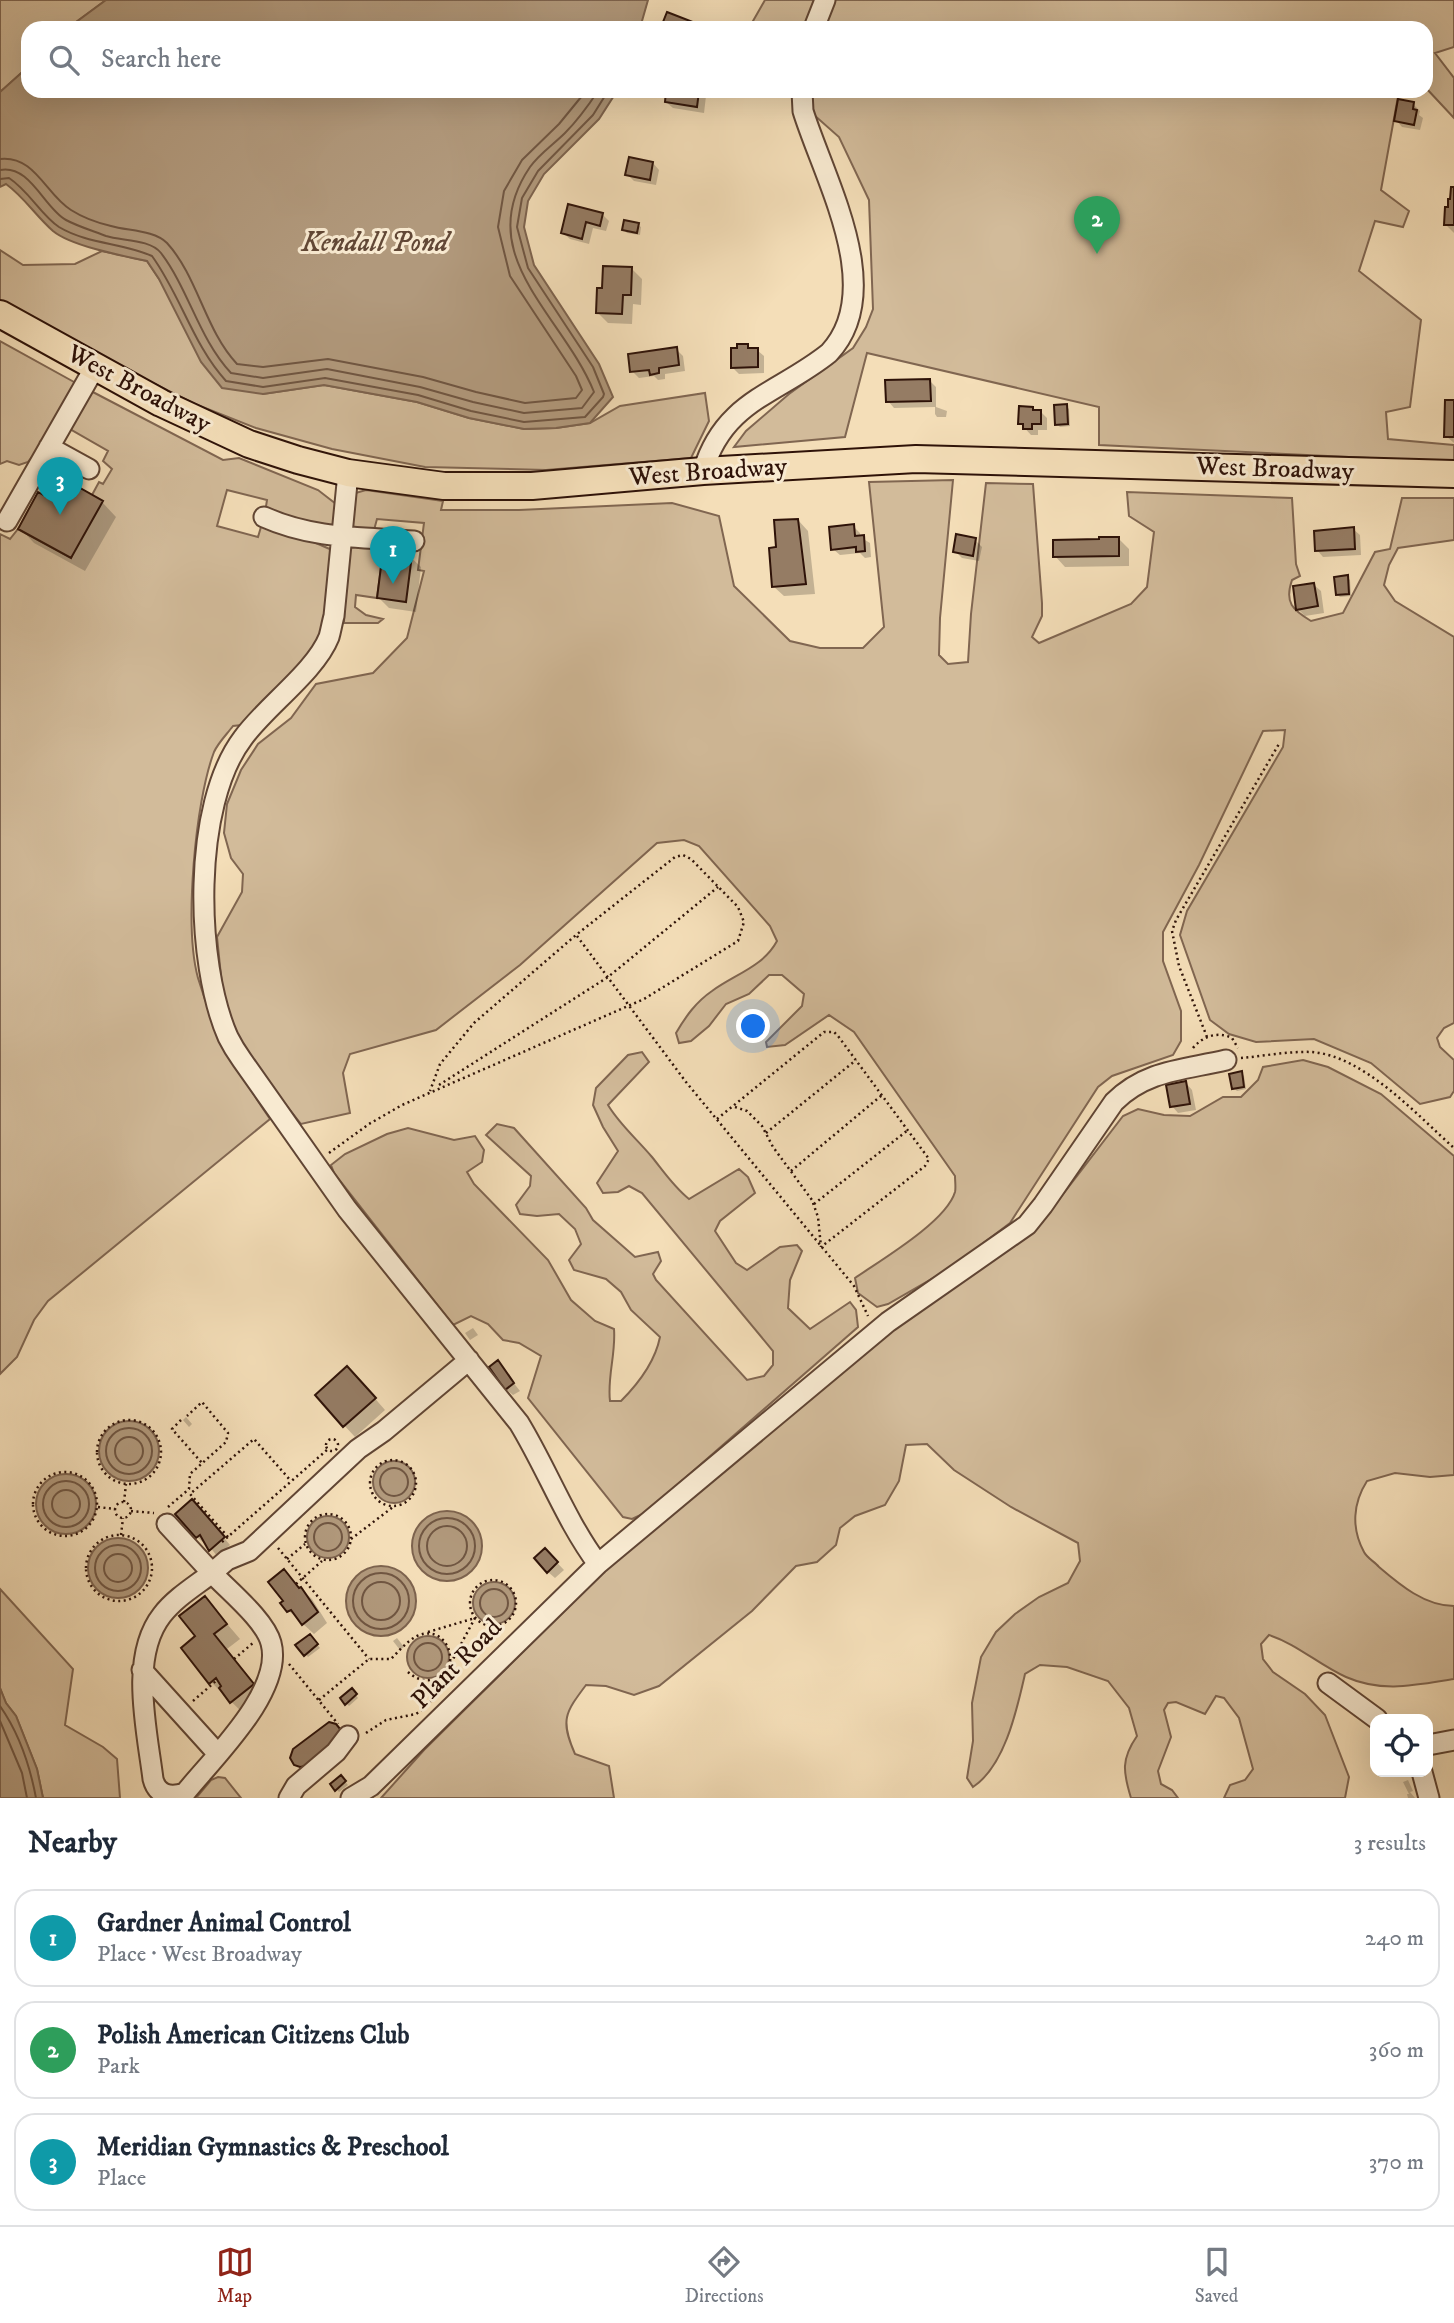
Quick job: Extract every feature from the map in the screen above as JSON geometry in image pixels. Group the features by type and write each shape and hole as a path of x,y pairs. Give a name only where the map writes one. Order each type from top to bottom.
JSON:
{"main road":[{"name":"West Broadway","path":"0,314 161,403 248,444 348,473 444,486 532,486 703,471 916,459 1454,474"}],"street":[{"path":"817,21 825,0"},
{"path":"703,471 710,447 732,419 753,402 829,353 838,344 849,320 853,284 845,227 803,111 802,98"},
{"path":"7,521 95,367"},
{"path":"49,447 89,469"},
{"path":"348,473 334,616 329,636 320,653 243,737 229,758 210,820 206,857 205,925 213,987 229,1038 347,1209 519,1423 578,1533 598,1564"},
{"path":"264,517 303,532 414,541"},
{"name":"Plant Road","path":"351,1798 371,1786 598,1564 876,1331 1027,1225 1114,1102 1131,1087 1150,1077 1226,1060"},
{"path":"166,1524 212,1573 262,1626 268,1637 270,1678 256,1705 185,1793 177,1797 167,1797 157,1791 147,1731 142,1670 146,1650 161,1615 212,1573 227,1560 249,1551 358,1449 384,1431 469,1360"},
{"path":"142,1670 217,1754"},
{"path":"1328,1683 1370,1714"},
{"path":"289,1798 296,1786 336,1752 348,1736"},
{"path":"1433,1744 1454,1740"},
{"path":"1423,1777 1429,1798"}],"path":[{"path":"1207,1037 1180,966 1172,931 1279,744"},
{"path":"680,855 691,859 738,907 743,917 743,930 738,941 630,1007 430,1091 440,1064 474,1023 576,935 680,855"},
{"path":"315,1164 369,1124 430,1091 608,977 718,887"},
{"path":"576,935 717,1119 854,1286 876,1331"},
{"path":"717,1119 824,1032 834,1032 929,1159 928,1163 821,1247"},
{"path":"1226,1060 1304,1052 1326,1054 1376,1080 1454,1148"},
{"path":"765,1133 856,1060"},
{"path":"791,1171 882,1095"},
{"path":"733,1106 747,1111 755,1118 814,1204 821,1247"},
{"path":"814,1204 908,1130"},
{"path":"187,1416 202,1402 228,1433 226,1442 190,1474 189,1492 228,1537"},
{"path":"132,1419 153,1429 162,1449 156,1471 148,1479 127,1484 116,1482 101,1469 96,1449 104,1430 122,1420 132,1419"},
{"path":"181,1420 172,1429 202,1463"},
{"path":"131,1511 160,1514 254,1439 291,1481"},
{"path":"218,1545 328,1449"},
{"path":"351,1539 394,1506 409,1501 415,1492 417,1481 414,1471 406,1463 390,1460 373,1471 370,1488 379,1501 394,1506"},
{"path":"69,1471 79,1474 93,1488 97,1507 88,1527 67,1536 56,1535 38,1522 33,1511 33,1500 41,1482 49,1475 69,1471"},
{"path":"124,1502 127,1484"},
{"path":"124,1502 129,1505 131,1511 129,1516 123,1518 117,1515 115,1509 119,1503 124,1502"},
{"path":"97,1507 115,1509"},
{"path":"322,1514 333,1514 349,1527 349,1547 342,1555 332,1560 323,1560 311,1554 305,1544 304,1533 309,1523 322,1514"},
{"path":"121,1535 123,1518"},
{"path":"121,1535 140,1543 151,1560 152,1571 144,1589 126,1600 116,1601 95,1591 86,1570 87,1559 100,1541 121,1535"},
{"path":"267,1535 369,1658"},
{"path":"287,1559 305,1544"},
{"path":"296,1584 323,1560"},
{"path":"319,1700 369,1658 391,1660 409,1641 420,1634 475,1618 487,1625 505,1623 516,1608 512,1589 504,1582 494,1579 478,1584 469,1603 475,1618"},
{"path":"234,1659 268,1637 348,1736 365,1734 390,1718 416,1714 429,1705 475,1618"},
{"path":"408,1672 426,1681 439,1678 448,1668 451,1656 447,1644 432,1634 420,1634"},
{"path":"180,1712 217,1680"}],"shaded area":[{"path":"0,0 106,0 78,21 21,21 21,73 0,92"},
{"path":"765,0 1454,0 1454,47 1435,53 1454,78 1454,118 1433,96 1433,21 753,21"},
{"path":"795,98 1398,98 1381,190 1409,211 1403,227 1375,221 1359,271 1421,320 1410,407 1386,412 1388,439 1454,445 1454,462 1099,445 1099,407 867,353 845,437 734,447 746,431 789,394 853,348 873,309 869,200 839,137"},
{"path":"0,250 23,265 75,264 102,251 147,261 159,279 263,394 324,385 417,402 469,418 524,429 590,423 620,406 705,393 709,421 691,458 546,470 425,467 332,449 256,428 195,404 74,344 0,301"},
{"path":"0,341 74,382 35,454 28,462 19,465 7,461 0,464"},
{"path":"89,390 223,460 239,458 318,490 336,504 336,527 265,513 267,500 227,490 217,526 258,537 263,520 332,550 325,621 313,651 251,724 233,726 218,745 207,774 197,832 192,928 198,978 211,1016 228,1052 270,1119 48,1301 34,1320 17,1357 0,1374 0,534 10,539 18,529 71,558 92,495 99,482 103,484 112,469 103,461 108,451 70,429"},
{"path":"953,480 940,618 939,655 948,664 968,662 986,483 1033,484 1042,616 1032,637 1039,643 1131,604 1147,587 1154,532 1129,516 1127,492 1292,498 1296,564 1300,576 1292,580 1289,595 1295,609 1311,621 1343,613 1375,552 1390,549 1402,498 1454,498 1454,540 1398,548 1389,565 1384,585 1395,601 1454,637 1454,1023 1444,1028 1437,1038 1440,1047 1454,1060 1454,1091 1450,1097 1420,1104 1371,1063 1314,1039 1256,1042 1229,1034 1210,1020 1180,935 1187,911 1283,747 1285,730 1263,731 1199,865 1163,932 1163,961 1181,1011 1181,1041 1173,1055 1112,1076 1098,1087 1010,1223 949,1269 888,1304 877,1307 858,1293 855,1278 911,1240 939,1216 955,1192 955,1176 854,1032 829,1015 785,1045 767,1047 766,1042 802,1006 804,994 782,975 769,975 749,994 726,1004 709,1026 691,1041 679,1043 676,1033 696,1005 712,991 756,964 777,941 770,926 699,846 684,840 657,843 520,965 436,1030 350,1054 343,1073 350,1113 301,1124 257,1068 237,1034 223,995 217,937 242,892 243,874 231,858 224,833 227,804 241,770 258,744 291,718 316,684 373,673 407,638 424,571 418,570 424,523 377,519 374,530 350,528 352,494 366,490 443,501 441,510 519,510 672,503 719,516 734,586 790,641 820,648 863,648 884,627 869,482"},
{"path":"347,543 393,546 392,553 383,552 377,598 356,595 355,607 366,615 383,619 378,623 344,623"},
{"path":"642,1052 649,1062 608,1105 618,1119 689,1199 739,1169 748,1177 755,1193 720,1221 715,1231 736,1263 747,1270 780,1247 797,1245 802,1251 790,1280 788,1308 810,1329 850,1302 856,1310 858,1327 645,1513 632,1519 623,1517 528,1398 541,1356 519,1343 503,1340 488,1324 471,1316 453,1325 334,1173 331,1165 345,1154 387,1134 408,1128 454,1140 475,1136 484,1150 482,1162 467,1172 474,1184 548,1260 571,1300 595,1321 614,1329 610,1401 621,1401 645,1372 660,1337 631,1310 621,1292 606,1279 574,1270 569,1260 581,1244 575,1229 559,1214 520,1214 516,1205 530,1186 531,1176 486,1135 497,1124 514,1128 586,1208 593,1220 635,1257 658,1252 661,1261 653,1274 656,1280 747,1380 764,1376 773,1365 773,1351 642,1193 629,1186 618,1192 603,1193 597,1183 618,1151 593,1105 596,1088 628,1055"},
{"path":"1303,1060 1328,1067 1381,1094 1454,1156 1454,1475 1430,1477 1395,1473 1367,1481 1362,1489 1355,1516 1360,1543 1369,1558 1414,1593 1433,1602 1454,1606 1454,1679 1399,1686 1373,1685 1346,1677 1269,1635 1261,1644 1263,1659 1273,1672 1305,1694 1325,1715 1349,1777 1345,1798 1224,1798 1230,1785 1245,1780 1253,1769 1239,1718 1224,1698 1216,1696 1205,1714 1176,1702 1168,1703 1164,1710 1171,1737 1158,1771 1161,1784 1172,1790 1178,1798 1131,1798 1125,1766 1128,1752 1137,1736 1129,1708 1108,1681 1067,1667 1040,1665 1025,1674 1008,1736 994,1765 973,1787 967,1778 973,1741 972,1703 981,1657 996,1632 1015,1614 1039,1597 1068,1583 1080,1561 1078,1543 1011,1507 954,1470 927,1444 906,1445 899,1481 885,1505 855,1516 840,1528 836,1545 817,1562 796,1566 752,1611 659,1686 634,1695 606,1686 586,1685 569,1710 567,1733 575,1754 609,1766 614,1798 381,1798 424,1750 627,1549 883,1337 1021,1241 1047,1215 1123,1116 1138,1109 1164,1115 1190,1116 1223,1097 1241,1097 1258,1080 1263,1067"},
{"path":"0,1589 73,1669 65,1725 103,1747 117,1759 120,1798 43,1798 37,1769 16,1716 6,1703 0,1688"},
{"path":"225,1778 241,1798 196,1798 211,1780"}],"water":[{"path":"106,0 648,0 642,21 78,21"},
{"name":"Kendall Pond","path":"21,73 21,98 612,98 599,119 544,174 528,201 524,227 534,265 599,364 613,397 590,423 524,429 469,418 417,402 324,385 263,394 222,388 201,362 147,261 98,250 61,236 6,184 0,187 0,92"},
{"path":"123,1421 135,1421 154,1434 159,1451 157,1463 146,1476 135,1481 123,1481 104,1468 99,1457 99,1445 112,1426"},
{"path":"394,1461 409,1467 415,1482 409,1497 394,1503 379,1497 373,1482 379,1467"},
{"path":"60,1474 72,1474 91,1487 96,1504 94,1516 83,1529 72,1534 60,1534 41,1521 36,1510 36,1498 49,1479"},
{"path":"454,1511 467,1517 476,1526 480,1532 480,1560 472,1571 461,1579 440,1581 422,1571 414,1560 412,1539 422,1521 433,1513"},
{"path":"328,1516 343,1522 349,1537 343,1552 328,1558 313,1552 307,1537 313,1522"},
{"path":"112,1538 124,1538 143,1551 148,1568 146,1580 135,1593 124,1598 112,1598 93,1585 88,1574 88,1562 101,1543"},
{"path":"388,1566 401,1572 410,1581 414,1587 414,1615 406,1626 395,1634 374,1636 356,1626 348,1615 346,1594 356,1576 367,1568"},
{"path":"494,1582 509,1588 515,1603 509,1618 494,1624 479,1618 473,1603 479,1588"},
{"path":"428,1636 443,1642 449,1657 443,1672 428,1678 413,1672 407,1657 413,1642"},
{"path":"0,1688 6,1703 16,1716 37,1769 43,1798 0,1798"}],"building":[{"path":"667,12 690,21 663,21"},
{"path":"665,98 698,98 697,107 665,102"},
{"path":"1398,99 1414,102 1413,109 1417,110 1414,125 1394,121"},
{"path":"629,157 653,162 650,180 625,175"},
{"path":"1451,187 1454,187 1454,225 1444,225 1445,207 1448,207"},
{"path":"568,204 603,213 600,226 586,222 582,239 561,233"},
{"path":"624,220 639,223 637,233 622,230"},
{"path":"603,266 632,267 631,295 623,295 622,314 596,313 597,288 602,288"},
{"path":"737,344 758,348 758,367 731,368 731,348 737,348"},
{"path":"677,347 679,365 659,368 659,373 650,375 649,370 630,372 628,354"},
{"path":"930,379 931,401 886,402 885,380"},
{"path":"1445,400 1454,400 1454,437 1444,437"},
{"path":"1067,404 1068,424 1055,425 1054,405"},
{"path":"1019,406 1041,410 1041,424 1032,424 1032,429 1023,429 1023,424 1018,424"},
{"path":"66,480 103,501 71,558 18,529 38,492 54,501"},
{"path":"798,519 806,584 772,587 769,548 776,547 774,520"},
{"path":"854,524 855,536 864,535 865,551 856,552 856,547 831,550 829,527"},
{"path":"1354,527 1355,549 1315,551 1314,531"},
{"path":"956,534 976,538 973,556 953,552"},
{"path":"1119,537 1119,556 1053,557 1053,540"},
{"path":"393,546 402,547 402,554 412,555 406,602 377,598 383,551 392,553"},
{"path":"1348,575 1349,594 1336,595 1334,577"},
{"path":"1314,583 1318,606 1296,610 1293,586"},
{"path":"1242,1071 1244,1087 1232,1089 1229,1074"},
{"path":"1186,1081 1190,1104 1170,1107 1166,1085"},
{"path":"498,1360 514,1383 505,1390 489,1367"},
{"path":"347,1366 376,1398 343,1427 315,1395"},
{"path":"192,1499 225,1537 209,1551 200,1535 196,1538 175,1514"},
{"path":"545,1548 558,1562 547,1573 534,1558"},
{"path":"284,1569 299,1588 301,1587 318,1612 302,1625 291,1610 287,1612 280,1603 283,1601 268,1582"},
{"path":"205,1596 227,1624 214,1634 254,1684 230,1703 219,1688 221,1686 216,1678 209,1684 181,1648 195,1636 179,1616"},
{"path":"310,1634 318,1644 304,1656 295,1645"},
{"path":"352,1688 357,1694 345,1705 340,1698"},
{"path":"329,1722 336,1724 341,1730 339,1741 306,1766 294,1765 290,1758 293,1749"},
{"path":"341,1775 346,1781 335,1791 330,1784"}],"place":[{"name":"Polish American Citizens Club","path":"1097,254"},
{"name":"Meridian Gymnastics & Preschool","path":"60,515"},
{"name":"Gardner Animal Control","path":"393,584"}]}
